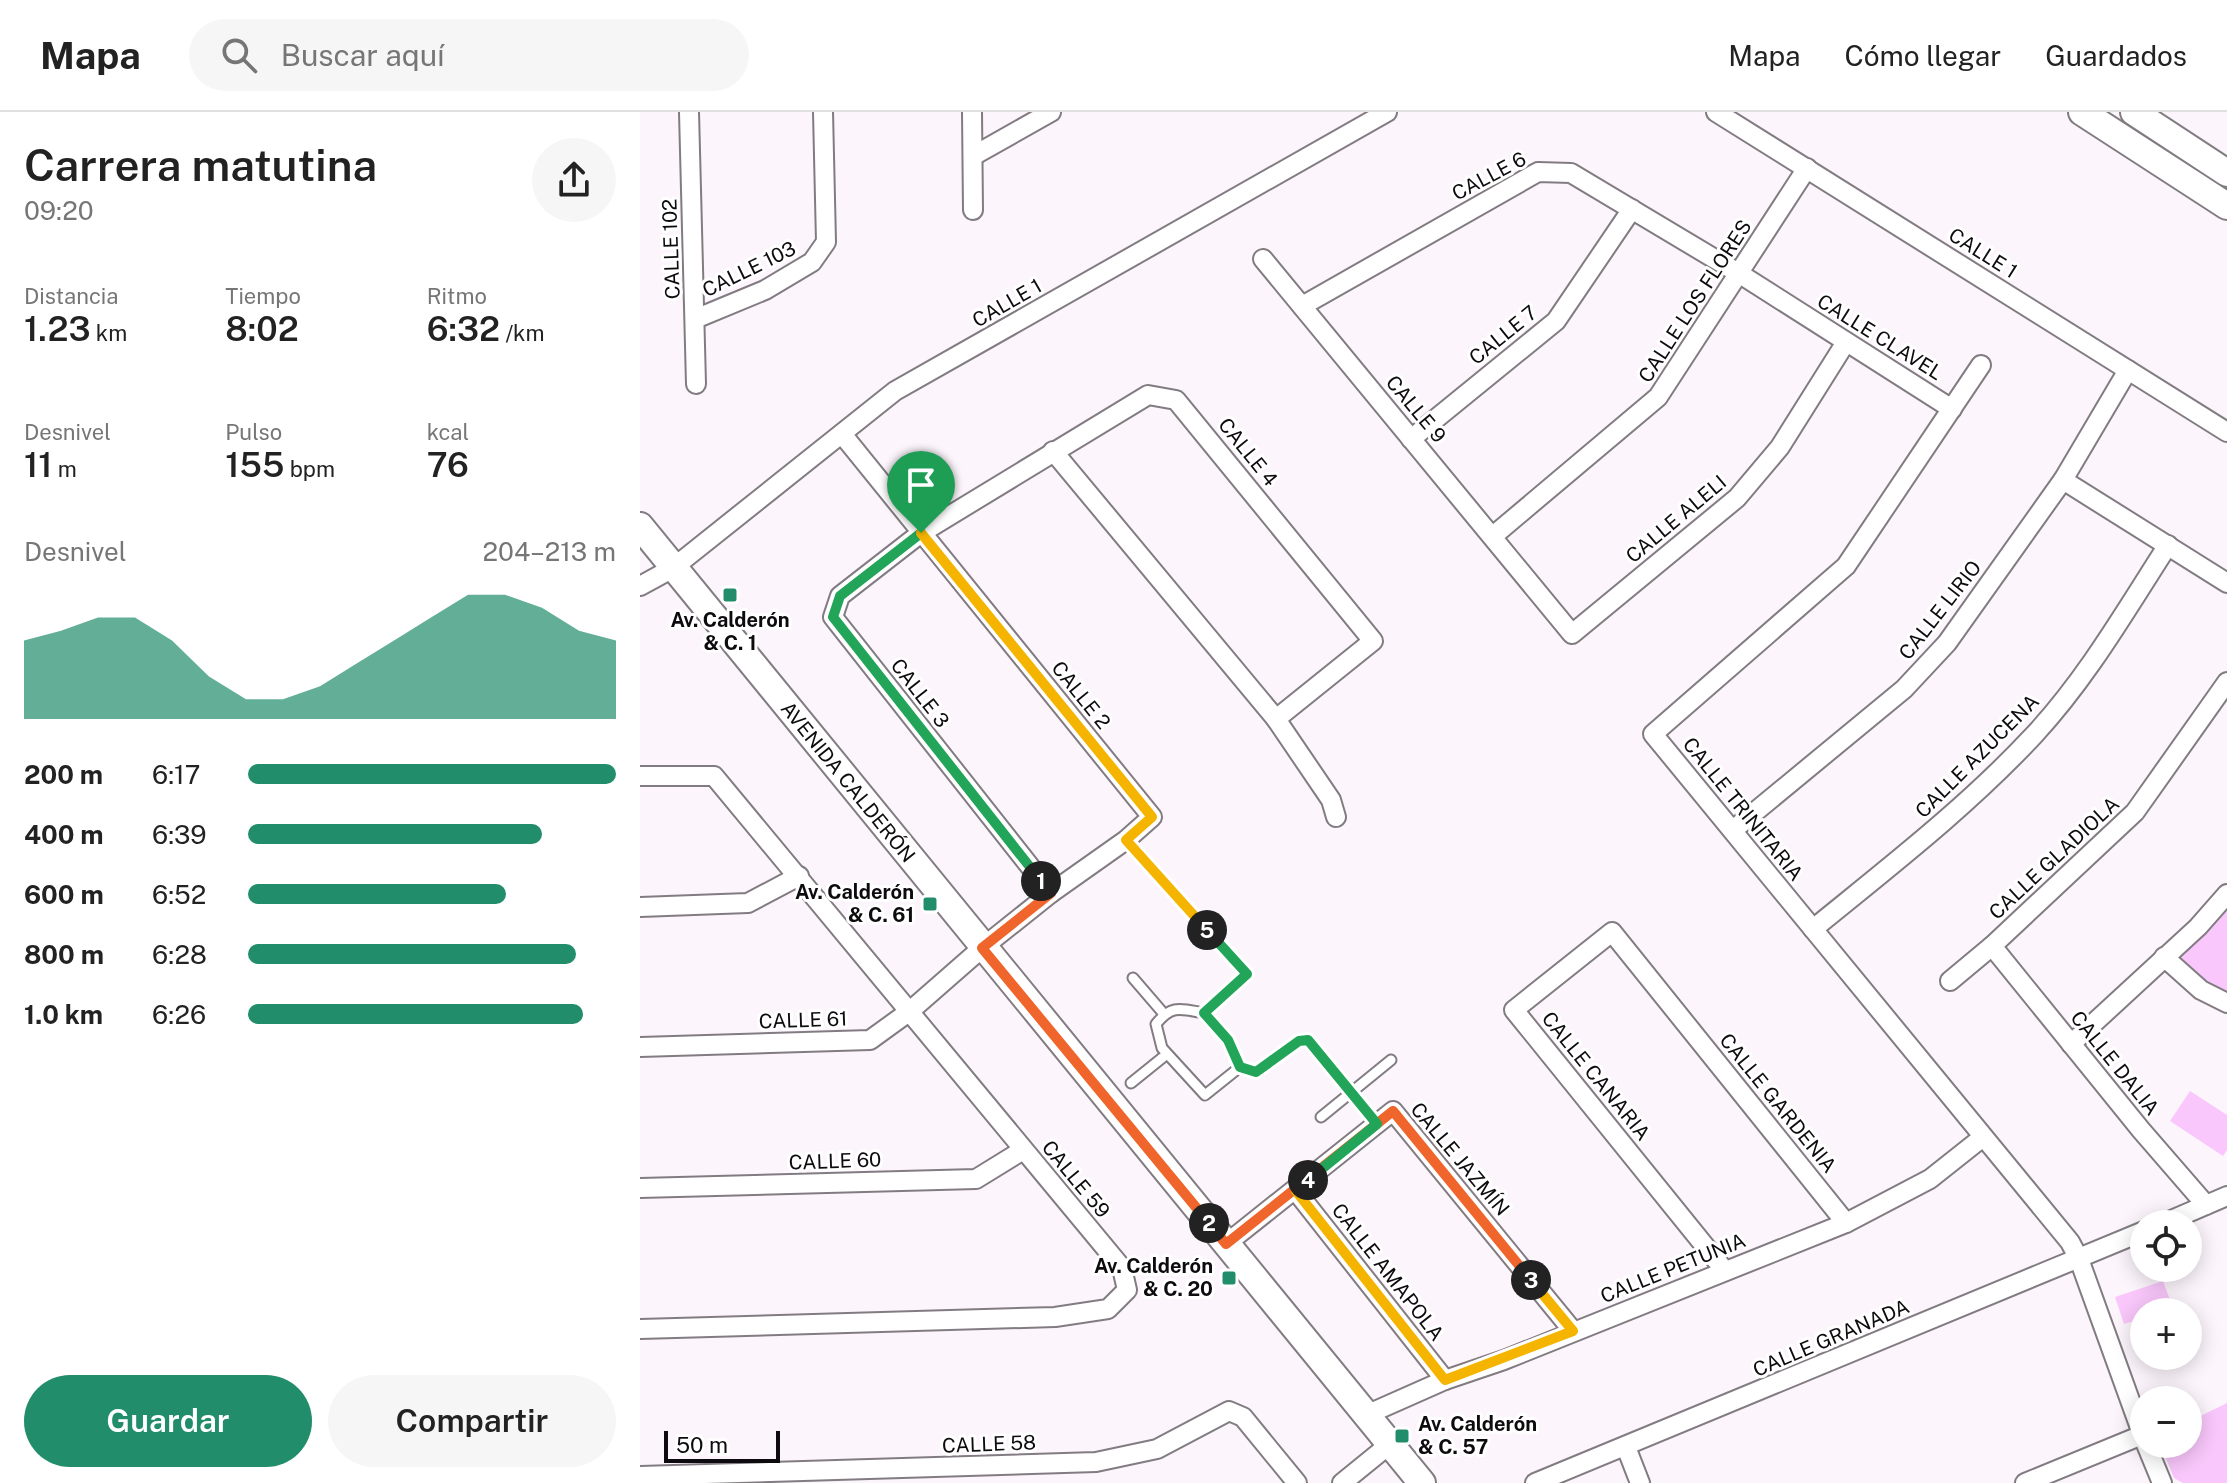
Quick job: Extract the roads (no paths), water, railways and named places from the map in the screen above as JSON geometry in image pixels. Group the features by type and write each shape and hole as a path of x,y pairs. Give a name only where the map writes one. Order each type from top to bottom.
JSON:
{"street":[{"name":"CALLE 102","path":"689,112 696,384"},
{"name":"CALLE 103","path":"695,319 765,290 812,262 826,242 823,112"},
{"path":"972,112 973,210"},
{"path":"973,156 1051,112"},
{"name":"CALLE 1","path":"640,586 673,568 895,391 1387,112"},
{"name":"CALLE 1","path":"1716,112 2227,432"},
{"path":"2082,112 2227,206"},
{"path":"2134,112 2227,173"},
{"name":"CALLE LOS FLORES","path":"1493,536 1658,397 1807,168"},
{"name":"CALLE 6","path":"1302,306 1538,172 1571,173 1740,274"},
{"name":"CALLE 7","path":"1411,439 1556,321 1632,209"},
{"name":"CALLE 9","path":"1263,259 1572,634"},
{"name":"CALLE CLAVEL","path":"1740,274 1952,409 1981,365"},
{"name":"CALLE ALELI","path":"1572,634 1737,498 1780,447 1846,342"},
{"name":"CALLE LIRIO","path":"1733,830 1904,689 1947,643 2063,480 2128,370"},
{"name":"CALLE 4","path":"921,533 1148,395 1176,400 1373,641 1276,719"},
{"name":"CALLE TRINITARIA","path":"1952,409 1846,566 1653,734 2070,1242 2079,1259 2130,1401"},
{"name":"CALLE 2","path":"842,434 1152,817 982,948"},
{"path":"1053,451 1276,719 1331,800 1336,817"},
{"path":"2063,480 2227,583"},
{"name":"AVENIDA CALDERÓN","path":"640,526 1422,1483"},
{"name":"CALLE 3","path":"921,533 840,596 833,617 1051,893"},
{"name":"CALLE AZUCENA","path":"1813,929 1951,817 2035,735 2087,671 2168,545"},
{"name":"CALLE GLADIOLA","path":"1950,981 1992,946 2135,812 2227,682"},
{"name":"CALLE 59","path":"640,776 714,776 1122,1268 1127,1290 1108,1309 1055,1317 640,1329"},
{"path":"640,907 748,903 799,876"},
{"path":"2071,1044 2198,927 2227,894"},
{"name":"CALLE CANARIA","path":"1675,1010 1612,932 1514,1010 1725,1271"},
{"name":"CALLE DALIA","path":"1992,946 2071,1044 2219,1202"},
{"name":"CALLE 61","path":"640,1047 870,1040 910,1011 982,948"},
{"path":"2164,957 2201,990 2227,1003"},
{"name":"CALLE GARDENIA","path":"1675,1010 1846,1223"},
{"name":"CALLE JAZMÍN","path":"1377,1124 1393,1111 1573,1331"},
{"path":"1226,1244 1377,1124"},
{"name":"CALLE PETUNIA","path":"1366,1415 1445,1380 1846,1223 1930,1179 1983,1137"},
{"name":"CALLE 60","path":"640,1188 976,1179 1023,1150"},
{"name":"CALLE AMAPOLA","path":"1296,1191 1445,1380"},
{"path":"2198,1210 2219,1202"},
{"name":"CALLE GRANADA","path":"1535,1483 2130,1237"},
{"name":"CALLE 58","path":"640,1476 1096,1462 1157,1449 1229,1411 1243,1417 1297,1483"},
{"path":"1342,1483 1390,1444"},
{"path":"2025,1483 2130,1445"},
{"path":"1626,1447 1640,1483"},
{"name":"CALLE TRINITARIA","path":"2152,1458 2162,1483"}],"lane":[{"path":"1126,840 1247,974 1204,1013"},
{"path":"1133,978 1164,1014"},
{"path":"1240,1067 1205,1095 1162,1048 1156,1024 1164,1014 1175,1008 1204,1013 1228,1040 1240,1067 1256,1072 1299,1041 1308,1040 1377,1124"},
{"path":"1131,1083 1167,1054"},
{"path":"1321,1117 1391,1060"}],"place":[{"name":"Av. Calderón & C. 1","path":"730,595"},
{"name":"Av. Calderón & C. 61","path":"930,904"},
{"name":"Av. Calderón & C. 20","path":"1229,1278"},
{"name":"Av. Calderón & C. 57","path":"1402,1436"}]}
